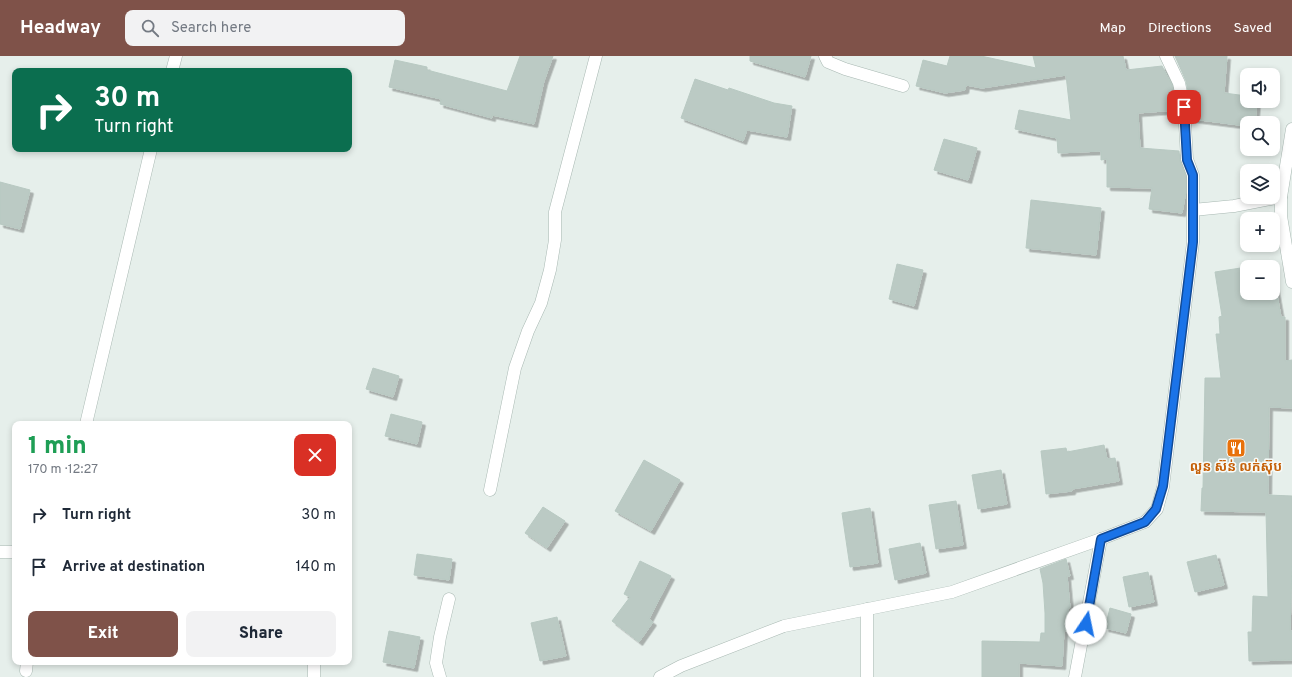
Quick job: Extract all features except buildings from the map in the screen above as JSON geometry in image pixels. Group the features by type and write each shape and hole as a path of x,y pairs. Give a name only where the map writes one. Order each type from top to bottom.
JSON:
{"street":[{"path":"173,68 176,56"},
{"path":"490,490 515,368 528,331 541,303 550,270 555,240 555,212 596,56"},
{"path":"825,56 828,62 845,69 903,86"},
{"path":"660,677 681,666 784,626 952,592 1145,522 1156,509 1163,486 1193,242 1193,175 1187,160 1184,107 1179,82 1166,56"},
{"path":"1292,129 1281,196 1281,216 1292,282"},
{"path":"87,421 150,152"},
{"path":"1193,210 1234,206 1281,196"},
{"path":"1075,677 1101,539"},
{"path":"0,552 12,552"},
{"path":"440,677 436,663 449,599"},
{"path":"867,608 867,677"},
{"path":"314,665 314,677"}],"place":[{"name":"លួន ស៊ន់ លក់ស៊ុប","path":"1236,448"}],"route":[{"path":"1086,624 1101,539 1145,522 1156,509 1163,486 1193,242 1193,175 1187,160 1184,107"}]}
